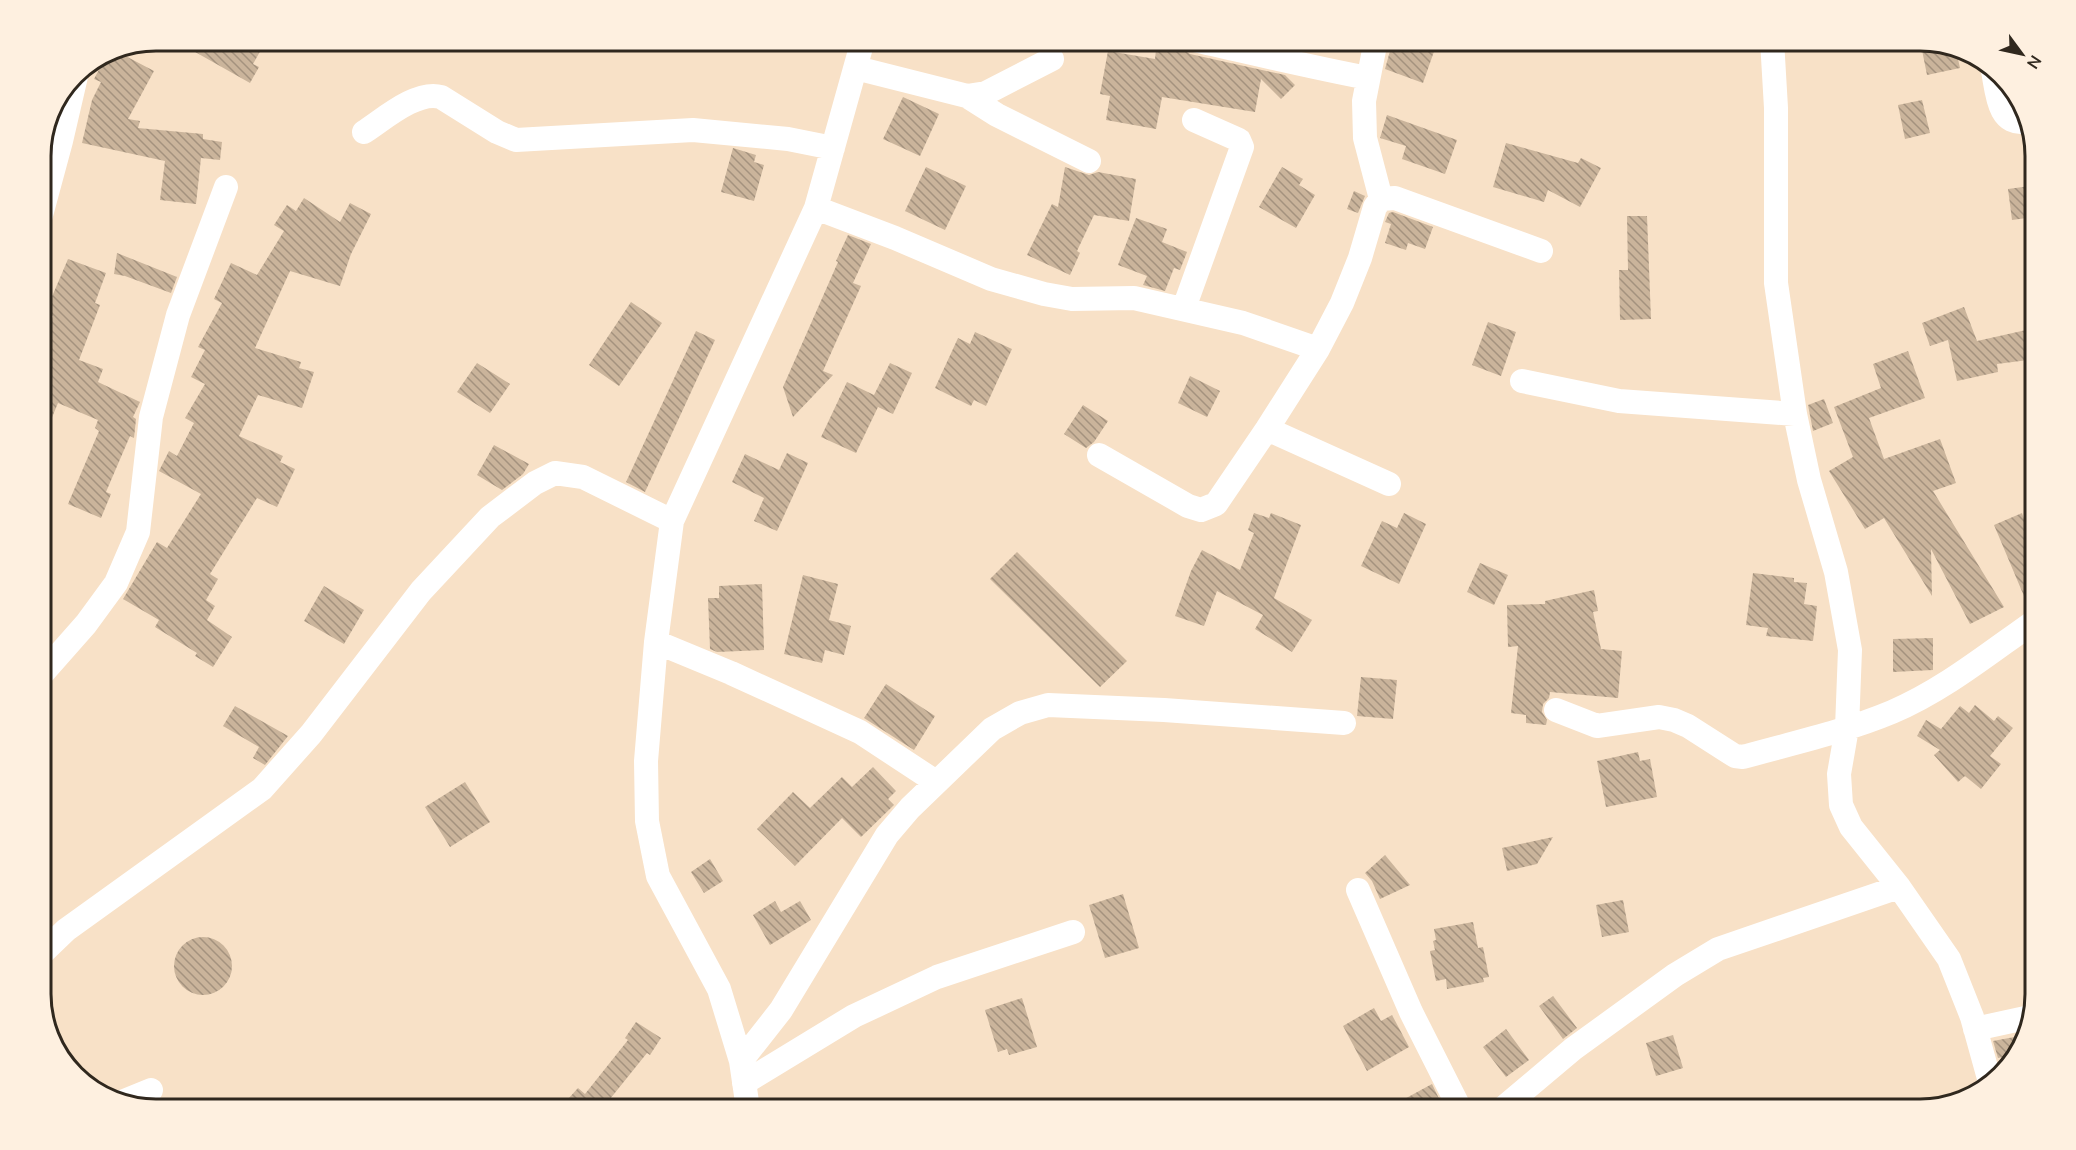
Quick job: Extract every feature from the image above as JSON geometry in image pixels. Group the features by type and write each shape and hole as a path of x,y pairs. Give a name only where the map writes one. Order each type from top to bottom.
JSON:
{"street":[{"path":"746,1099 742,1072 718,989 658,876 647,821 646,761 656,642 672,521 816,208 860,51"},
{"path":"1242,51 1368,78"},
{"path":"1374,51 1364,101 1365,138 1382,199"},
{"path":"1773,51 1776,108 1776,283 1795,414 1809,480 1836,572 1850,651 1847,728 1839,774 1842,805 1851,827 1899,887 1949,959 1975,1029 1987,1074"},
{"path":"967,96 986,93 1052,59"},
{"path":"856,68 967,96 997,115 1089,161"},
{"path":"1996,84 2002,112 2008,119 2019,123"},
{"path":"51,178 72,94"},
{"path":"364,132 417,99 432,95 441,97 497,132 516,140 693,130 788,140 833,148"},
{"path":"1184,308 1242,147 1239,140 1194,120"},
{"path":"51,664 86,624 116,583 138,532 151,417 178,315 226,187"},
{"path":"1100,456 1188,506 1201,510 1216,504 1318,349 1342,303 1360,258 1375,207 1382,199 1395,198 1541,251"},
{"path":"816,208 896,238 991,279 1044,294 1072,299 1134,298 1184,308 1243,323 1318,349"},
{"path":"1522,381 1619,401 1795,414"},
{"path":"1267,429 1389,484"},
{"path":"51,944 66,930 262,789 311,734 421,591 490,517 535,483 555,473 583,477 672,521"},
{"path":"1556,710 1597,726 1659,717 1674,720 1688,726 1735,756 1743,757 1847,728 1893,711 1936,690 2025,628"},
{"path":"656,642 731,673 860,732 936,782"},
{"path":"742,1072 887,835 936,782 992,729 1020,713 1048,705 1164,710 1344,723"},
{"path":"1515,1099 1573,1049 1675,975 1718,949 1899,887"},
{"path":"1358,890 1411,1012 1454,1099"},
{"path":"742,1072 937,977 1073,932"},
{"path":"1975,1029 2021,1019"},
{"path":"135,1096 151,1089"}],"building":[{"path":"193,51 260,51 253,64 259,67 250,83"},
{"path":"1108,51 1155,59 1156,51 1186,51 1190,54 1285,75 1295,85 1281,99 1261,79 1255,112 1162,97 1156,129 1106,120 1110,96 1100,94"},
{"path":"1390,51 1434,51 1423,83 1385,69"},
{"path":"1922,51 1958,58 1960,68 1927,75"},
{"path":"126,56 154,71 128,119 140,121 138,128 203,134 203,139 222,142 220,160 201,158 196,204 160,200 165,161 82,143 92,100 101,82 94,79 100,68"},
{"path":"903,97 939,114 920,156 883,139"},
{"path":"1922,100 1930,133 1905,139 1898,105"},
{"path":"1387,115 1457,140 1445,174 1402,159 1406,146 1380,138"},
{"path":"1506,143 1578,163 1581,158 1601,168 1580,207 1548,190 1544,202 1493,187"},
{"path":"733,148 756,155 754,162 764,165 754,201 721,192"},
{"path":"926,167 966,186 945,230 905,211"},
{"path":"1065,167 1089,175 1098,172 1136,179 1129,221 1094,215 1077,251 1080,253 1070,275 1027,255 1052,204 1058,207"},
{"path":"1282,167 1303,179 1299,185 1315,195 1296,228 1259,207"},
{"path":"2025,187 2025,218 2012,220 2008,189"},
{"path":"1354,191 1365,196 1358,213 1347,209"},
{"path":"304,198 340,222 350,203 371,214 351,254 340,286 290,271 255,348 301,362 299,368 314,372 302,408 258,395 239,436 283,456 280,462 295,469 277,507 257,498 210,574 218,579 206,600 215,606 207,620 232,637 213,667 195,656 197,653 155,627 159,620 123,599 157,542 167,548 201,494 159,471 169,451 177,456 194,423 185,418 205,384 191,377 205,350 198,347 222,303 214,299 231,263 257,275 284,231 274,225 287,205 296,211"},
{"path":"1393,212 1433,227 1425,249 1408,243 1406,250 1385,243 1391,224 1385,222 1389,213"},
{"path":"1627,216 1647,216 1651,319 1620,320 1619,270 1628,270"},
{"path":"1136,218 1167,229 1162,242 1187,252 1180,270 1174,268 1165,291 1143,285 1147,276 1118,265"},
{"path":"848,235 871,244 853,283 861,286 823,371 833,375 793,417 783,387"},
{"path":"117,253 177,277 171,293 114,274"},
{"path":"68,259 106,273 95,303 100,305 79,360 103,369 98,382 140,402 133,417 136,419 134,438 130,436 106,492 111,494 101,518 68,504 99,431 95,428 98,420 58,403 51,420 51,321 53,316 51,315 51,299"},
{"path":"631,302 662,323 619,386 589,365"},
{"path":"1964,307 1977,341 2025,330 2025,360 1997,364 1998,372 1957,381 1948,340 1930,346 1922,323"},
{"path":"1488,322 1516,332 1501,376 1472,365"},
{"path":"696,331 715,340 645,492 626,482"},
{"path":"975,332 1012,349 986,406 974,400 971,406 935,388 958,338 970,344"},
{"path":"1908,351 1925,398 1869,418 1884,459 1940,439 1956,483 1933,491 2004,607 1970,624 1931,549 1932,596 1884,518 1865,529 1829,471 1853,457 1834,407 1881,388 1873,364"},
{"path":"477,363 510,384 490,413 457,392"},
{"path":"890,363 912,373 893,414 878,407 856,453 821,437 847,382 874,395"},
{"path":"1190,376 1220,391 1207,417 1178,403"},
{"path":"1824,399 1833,423 1813,431 1808,405"},
{"path":"1083,405 1108,421 1094,442 1086,448 1064,434"},
{"path":"494,445 529,464 523,474 502,490 477,475"},
{"path":"787,453 808,463 777,531 754,521 764,498 732,482 745,454 779,470"},
{"path":"1254,513 1269,518 1271,513 1301,525 1274,598 1312,620 1292,652 1255,629 1263,615 1217,591 1204,626 1175,616 1191,571 1202,550 1240,570 1254,533 1248,530"},
{"path":"1404,513 1426,524 1399,584 1361,566 1382,521 1397,528"},
{"path":"2022,513 2025,522 2025,599 1994,525"},
{"path":"1017,552 1127,661 1100,687 990,579"},
{"path":"1480,563 1508,575 1494,605 1467,592"},
{"path":"1753,573 1794,578 1794,582 1807,583 1804,604 1817,606 1813,641 1766,636 1768,628 1746,625"},
{"path":"803,575 838,584 829,620 851,626 844,655 825,650 822,663 784,654"},
{"path":"762,584 764,650 717,652 710,649 708,598 719,598 719,586"},
{"path":"324,586 364,610 344,644 304,621"},
{"path":"1594,590 1598,611 1593,612 1601,649 1622,651 1618,698 1550,692 1549,698 1543,704 1542,712 1547,720 1546,725 1526,723 1526,715 1511,713 1518,646 1508,647 1507,605 1545,604 1545,601"},
{"path":"1933,638 1933,670 1893,672 1893,639"},
{"path":"1361,677 1397,680 1393,719 1357,716"},
{"path":"886,684 935,716 914,750 864,718"},
{"path":"1975,705 1994,721 1998,716 2013,728 1990,756 2001,764 1981,789 1965,776 1958,782 1934,755 1940,750 1917,736 1926,720 1941,729 1960,706 1969,713"},
{"path":"235,706 288,736 265,765 253,758 259,747 223,726"},
{"path":"1638,752 1640,761 1650,759 1657,797 1606,807 1597,761"},
{"path":"873,767 896,791 888,799 894,805 861,837 842,818 795,866 757,829 793,792 810,808 842,777 852,787"},
{"path":"465,782 490,822 450,847 425,807"},
{"path":"1553,837 1537,864 1507,871 1502,848"},
{"path":"1385,855 1410,885 1380,899 1372,881 1365,873"},
{"path":"710,859 723,881 704,893 691,872"},
{"path":"1123,894 1139,948 1105,958 1089,905"},
{"path":"1623,900 1629,932 1602,937 1596,905"},
{"path":"775,901 781,912 800,901 811,920 770,945 753,915"},
{"path":"1473,922 1478,948 1483,947 1489,977 1483,978 1484,982 1447,989 1446,979 1436,981 1430,951 1435,950 1434,929"},
{"path":"203,937 214,939 224,945 230,955 232,966 230,977 224,987 214,993 203,995 192,993 182,987 176,977 174,966 176,955 182,945 192,939"},
{"path":"1553,996 1577,1028 1563,1039 1539,1006"},
{"path":"1022,998 1037,1047 1009,1055 1007,1049 998,1052 985,1010"},
{"path":"1374,1008 1381,1021 1392,1015 1409,1047 1367,1071 1343,1026"},
{"path":"636,1022 661,1038 650,1055 647,1053 610,1099 568,1099 578,1088 585,1094 628,1040 625,1038"},
{"path":"1506,1029 1529,1060 1506,1077 1483,1047"},
{"path":"1673,1035 1683,1068 1656,1076 1646,1043"},
{"path":"2016,1037 2004,1057 1998,1058 1993,1041"},
{"path":"1432,1084 1439,1099 1404,1099"}]}
